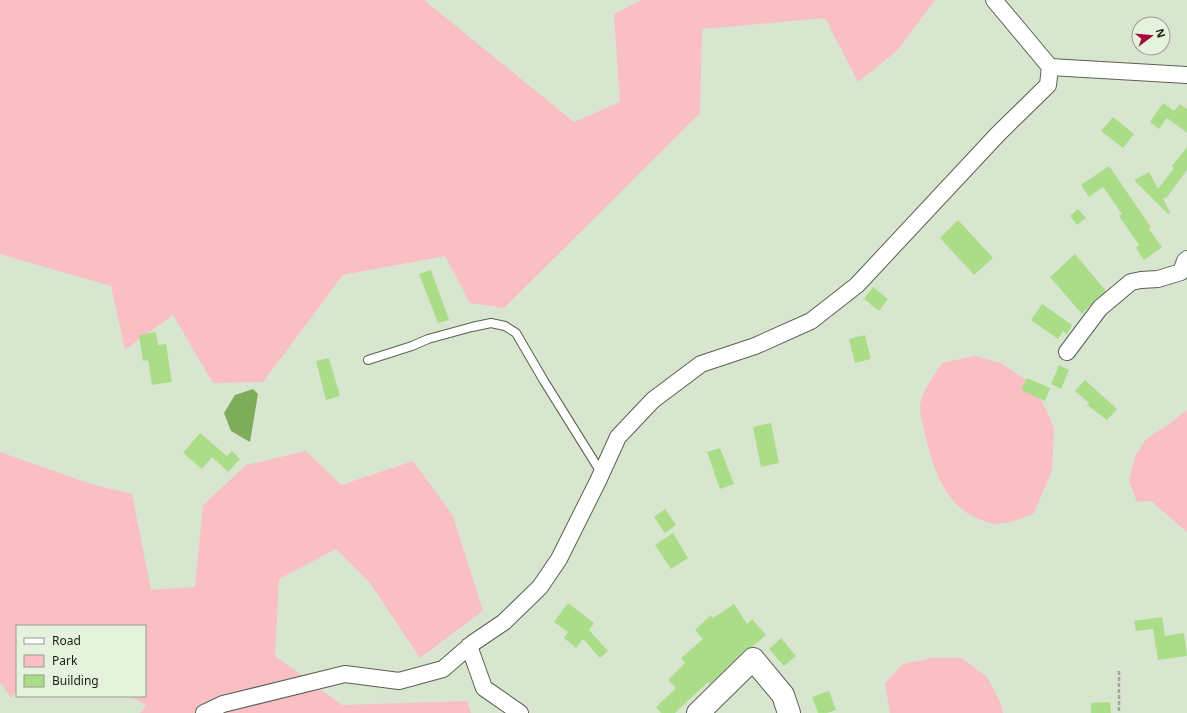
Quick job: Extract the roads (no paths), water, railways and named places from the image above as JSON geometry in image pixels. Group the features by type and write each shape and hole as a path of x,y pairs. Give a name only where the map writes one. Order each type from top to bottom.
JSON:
{"street":[{"path":"204,713 223,704 345,674 399,681 443,669 469,646 504,622 540,587 559,559 602,474 618,437 653,400 701,364 755,346 811,321 857,285 998,134 1048,85 1050,67 994,0"},
{"path":"1050,67 1187,75"},
{"path":"1067,352 1100,308 1131,282 1158,279 1181,272 1187,259"},
{"path":"469,646 484,688 520,713"},
{"path":"699,713 753,659 783,695 789,713"}],"lane":[{"path":"368,360 412,346 428,339 472,327 491,323 505,326 516,333 602,474"}]}
